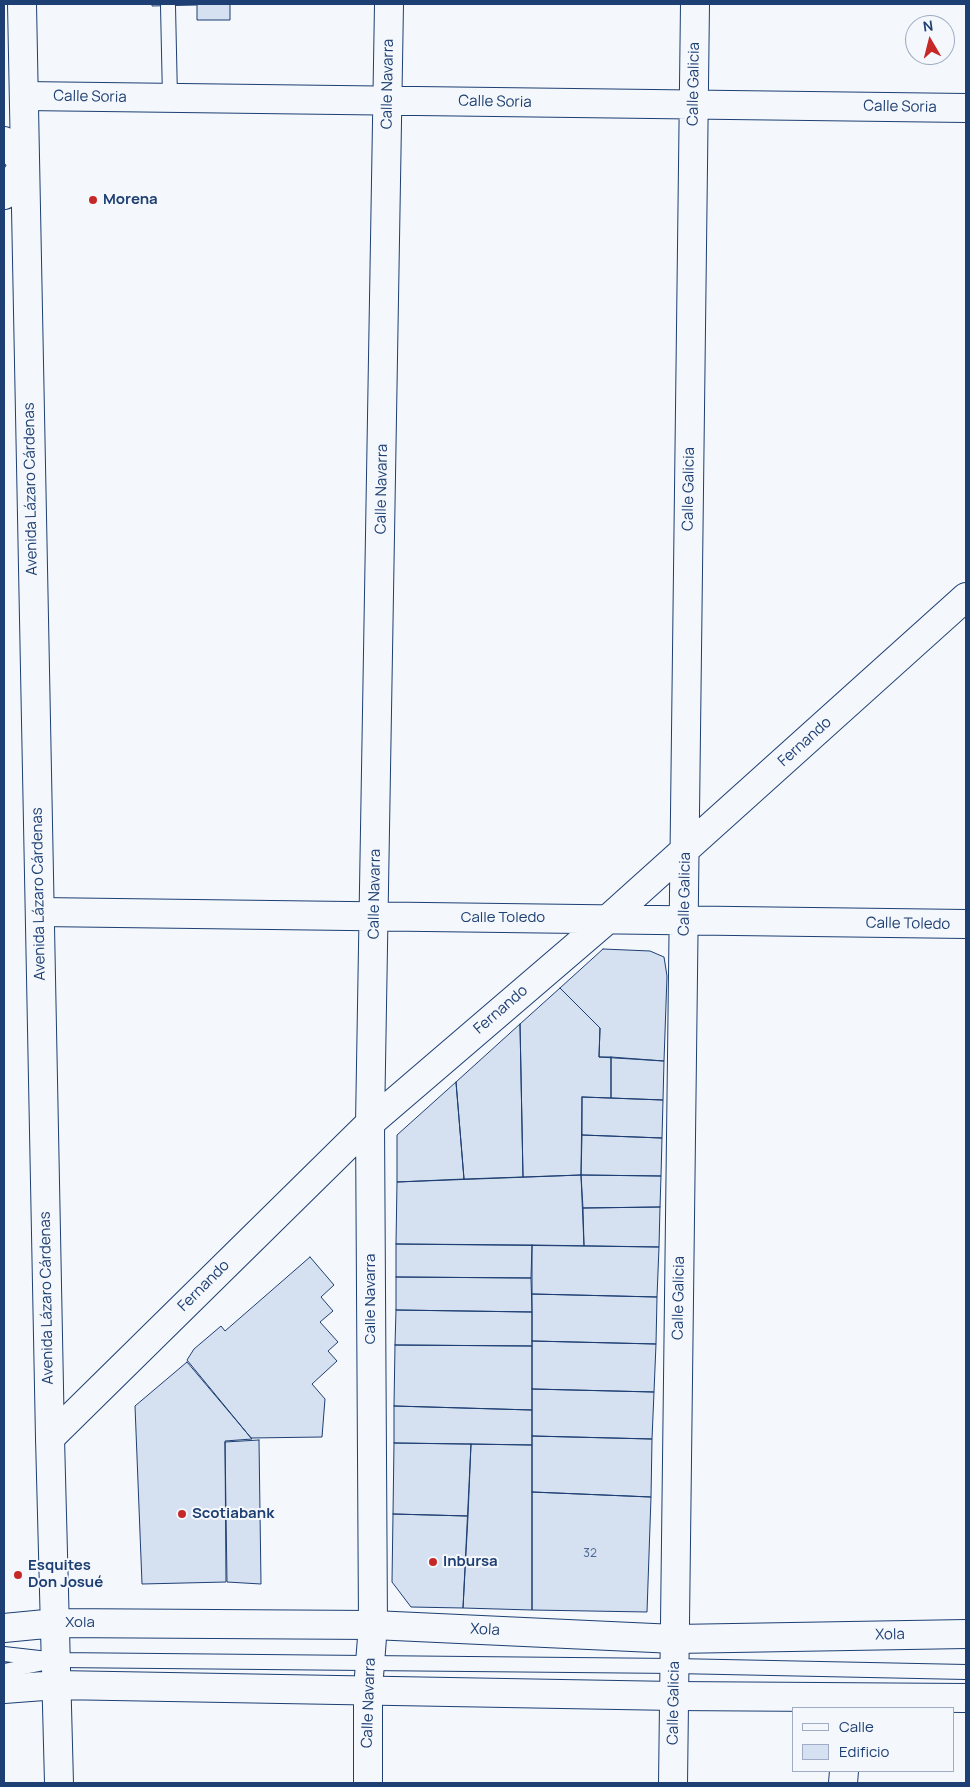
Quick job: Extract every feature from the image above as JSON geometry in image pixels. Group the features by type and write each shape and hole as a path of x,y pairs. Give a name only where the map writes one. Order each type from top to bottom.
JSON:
{"street":[{"name":"Avenida Lázaro Cárdenas","path":"22,4 50,1438 59,1783"},
{"name":"Calle Navarra","path":"368,1783 368,1689 373,1625 370,1123 375,917 389,4"},
{"name":"Calle Galicia","path":"673,1783 695,4"},
{"name":"Calle Soria","path":"24,96 966,108"},
{"path":"4,141 24,164 4,195"},
{"name":"Fernando","path":"50,1438 370,1123 608,919 966,597"},
{"name":"Calle Toledo","path":"40,912 966,924"},
{"name":"Xola","path":"4,1628 56,1623 373,1625 675,1639 966,1634"},
{"path":"4,1689 57,1672 368,1689 674,1696 844,1703 966,1698"}],"lane":[{"path":"168,6 170,98"},
{"path":"4,1654 57,1672"},
{"path":"4,1671 57,1672 370,1663 675,1666 966,1672"}],"building":[{"path":"152,4 230,4 230,20 197,20 197,5 152,6"},
{"path":"603,949 650,951 664,957 667,976 664,1061 599,1057 600,1028 560,988"},
{"path":"560,988 600,1028 599,1057 611,1057 611,1098 582,1097 581,1175 523,1177 520,1024"},
{"path":"520,1024 523,1177 464,1179 456,1082"},
{"path":"611,1057 664,1061 663,1100 611,1098"},
{"path":"456,1082 464,1179 397,1182 397,1135"},
{"path":"582,1097 663,1100 662,1138 582,1135"},
{"path":"582,1135 662,1138 661,1176 581,1175"},
{"path":"581,1175 584,1246 396,1244 397,1182"},
{"path":"581,1175 661,1176 660,1207 583,1208"},
{"path":"660,1207 659,1247 584,1246 583,1208"},
{"path":"396,1244 532,1245 531,1278 396,1277"},
{"path":"532,1245 659,1247 657,1297 532,1294"},
{"path":"310,1257 334,1285 321,1297 333,1311 320,1322 338,1342 328,1351 337,1361 312,1384 325,1399 322,1437 251,1438 187,1360 194,1349 221,1326 225,1331"},
{"path":"396,1277 531,1278 532,1312 396,1310"},
{"path":"532,1294 657,1297 656,1344 532,1341"},
{"path":"396,1310 532,1312 532,1346 395,1345"},
{"path":"532,1341 656,1344 654,1392 532,1389"},
{"path":"395,1345 532,1346 532,1410 394,1406"},
{"name":"Scotiabank","path":"187,1362 252,1439 225,1441 226,1582 142,1584 135,1406"},
{"path":"532,1389 654,1392 652,1439 532,1436"},
{"path":"394,1406 532,1410 532,1445 394,1443"},
{"path":"532,1436 652,1439 651,1497 532,1492"},
{"path":"259,1440 261,1584 227,1582 225,1442"},
{"path":"394,1443 471,1444 468,1516 393,1514"},
{"path":"471,1444 532,1445 532,1610 463,1608"},
{"path":"532,1492 651,1497 647,1612 532,1610"},
{"path":"393,1514 468,1516 463,1608 411,1607 392,1582"}],"place":[{"name":"Morena","path":"93,200"},
{"name":"Scotiabank","path":"182,1514"},
{"name":"Inbursa","path":"433,1562"},
{"name":"Esquites Don Josué","path":"18,1575"}]}
